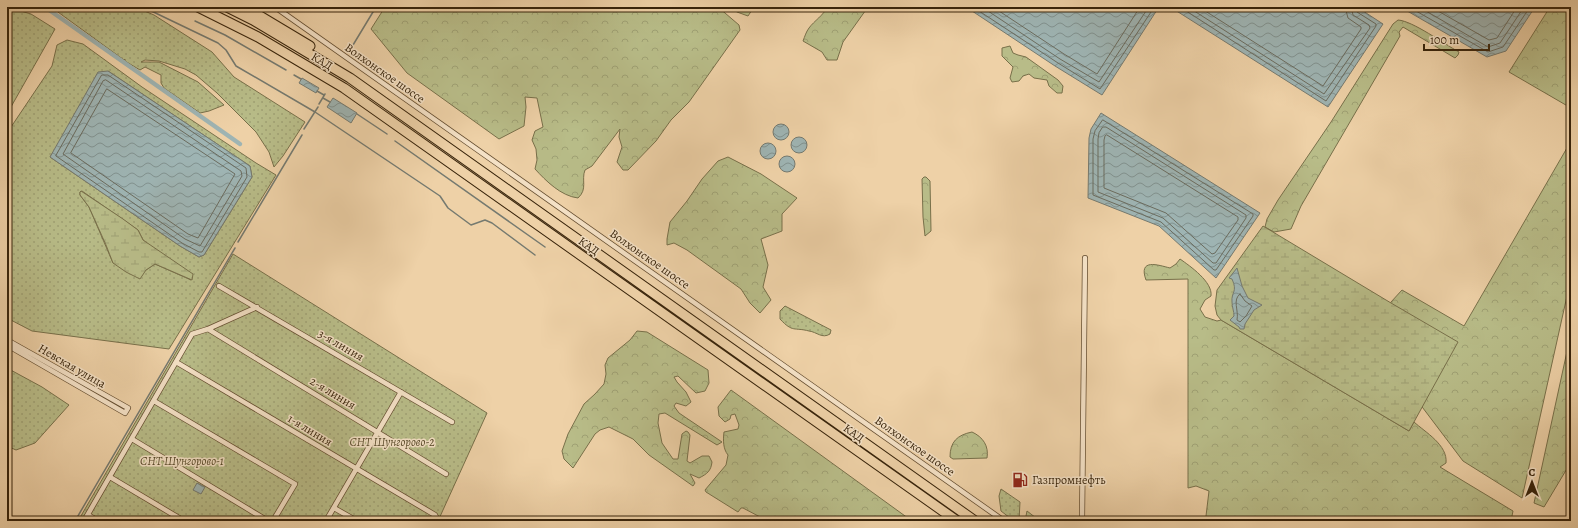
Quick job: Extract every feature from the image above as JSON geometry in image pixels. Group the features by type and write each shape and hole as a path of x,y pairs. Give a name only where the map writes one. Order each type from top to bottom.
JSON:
{"highway":[{"name":"КАД","path":"198,7 258,37 344,88 957,521"},
{"name":"КАД","path":"227,7 259,23 350,78 975,521"},
{"path":"245,7 324,55 350,78"}],"street":[{"name":"Волхонское шоссе","path":"271,7 284,14"},
{"name":"Волхонское шоссе","path":"275,7 1004,521"},
{"path":"1082,521 1085,258"},
{"name":"3-я линия","path":"219,286 452,422"},
{"path":"84,521 192,334 208,329 256,307"},
{"name":"2-я линия","path":"208,329 446,474"},
{"name":"Невская улица","path":"7,340 127,410 7,345"},
{"name":"1-я линия","path":"176,362 435,515 438,521"},
{"path":"326,521 401,392"},
{"path":"154,401 295,484 274,521"},
{"path":"132,439 268,521"},
{"path":"110,477 184,521"},
{"path":"334,508 357,521"},
{"path":"88,515 98,521"}],"green space":[{"path":"7,7 31,14 55,29 7,114"},
{"path":"51,7 135,7 154,15 212,52 234,77 305,122 274,167 269,152 256,132 217,93 196,75 185,69 159,61 145,60 141,62 159,62 198,82 224,105 200,113 164,88 161,83 161,75 145,67 140,70 125,61 125,59 124,60"},
{"path":"385,7 718,7 739,25 740,30 689,102 671,120 656,141 628,170 623,170 617,162 622,147 619,137 620,129 592,166 585,170 584,188 578,198 572,197 560,191 549,183 535,169 537,160 536,149 532,140 535,131 543,127 537,98 525,97 526,107 524,126 499,139 407,73 371,29"},
{"path":"730,7 754,7 748,16 737,12"},
{"path":"827,7 868,7 843,42 837,60 827,60 822,52 803,41 809,28 824,13"},
{"path":"1550,7 1571,7 1571,108 1509,72"},
{"path":"1398,20 1412,24 1428,33 1459,52 1458,55 1455,58 1403,27 1399,32 1400,36 1301,206 1291,229 1274,232 1265,227 1267,219 1278,200 1331,122 1393,24"},
{"path":"67,40 83,44 142,87 276,175 169,349 32,331 7,318 7,133 52,66 57,45","holes":["108,71 250,166 252,177 204,255 199,257 180,246 50,157","82,191 138,230 143,240 191,280 155,264 146,270 113,263 89,207 80,195 80,192"]},
{"path":"1010,46 1013,53 1026,57 1058,80 1063,86 1062,93 1057,93 1049,86 1047,80 1034,78 1029,74 1023,76 1019,81 1012,82 1010,78 1013,67 1002,56 1002,48"},
{"path":"1571,141 1571,278 1522,498 1463,461 1404,383 1387,310 1391,302 1402,290 1464,326"},
{"path":"728,157 761,174 797,198 782,214 782,231 761,239 768,265 763,287 771,300 760,313 750,303 741,289 687,250 674,243 667,245 670,222 702,179 718,161"},
{"path":"924,177 930,181 931,231 925,236 922,179"},
{"path":"81,191 138,230 143,240 193,274 192,280 155,264 146,270 140,279 113,263 89,207 80,195"},
{"path":"1263,226 1458,342 1409,431 1221,320 1217,315 1215,306 1217,290"},
{"name":"СНТ Шунгорово-2","path":"233,254 487,413 438,521 78,521"},
{"path":"1180,259 1205,280 1211,291 1211,296 1205,300 1200,309 1205,317 1217,321 1221,320 1409,431 1414,422 1435,440 1443,450 1446,456 1446,463 1440,467 1513,511 1511,521 1204,521 1209,491 1196,486 1188,488 1188,279 1146,280 1144,273 1147,266 1155,265 1170,268"},
{"path":"785,306 831,330 830,334 822,336 812,332 791,328 780,319 780,311"},
{"path":"637,331 647,332 708,370 709,383 705,391 696,393 678,376 674,377 686,392 691,402 686,406 676,403 674,406 679,413 722,442 717,445 665,413 659,414 658,423 662,443 673,459 678,459 682,434 686,431 690,435 687,461 690,463 702,456 709,456 712,462 710,470 702,477 699,478 690,474 695,483 693,486 649,455 633,439 609,427 600,430 595,434 573,468 564,459 562,451 568,434 584,404 604,384 606,374 605,365 608,358 630,340"},
{"path":"1571,333 1571,462 1544,507 1534,503"},
{"path":"7,368 42,387 69,405 35,443 16,450 7,446"},
{"path":"731,390 912,521 764,521 762,518 743,508 741,508 738,512 706,492 705,490 726,465 728,455 725,450 724,432 738,429 739,425 735,414 731,415 730,419 725,422 719,416 718,407"},
{"path":"972,432 979,436 984,442 987,450 987,458 953,459 950,457 951,447 955,440 962,435"},
{"path":"1001,489 1020,502 1019,521 1014,521 1001,511 999,496"},
{"path":"1027,511 1040,521 1025,521"}],"water":[{"path":"966,7 1153,7 1157,10 1102,95"},
{"path":"1177,7 1357,7 1383,24 1328,107 1175,10"},
{"path":"1380,7 1535,7 1506,51 1487,57 1402,8 1386,11"},
{"path":"108,71 250,166 252,177 204,255 199,257 180,246 50,157 98,72"},
{"path":"302,78 319,88 316,93 299,83"},
{"path":"333,98 357,113 351,123 327,107"},
{"path":"1101,113 1260,213 1216,278 1159,226 1088,198 1089,138 1091,129"},
{"path":"781,124 788,129 789,132 784,139 781,140 774,135 773,132 778,125"},
{"path":"799,137 806,142 807,145 802,152 799,153 792,148 791,145 796,138"},
{"path":"768,143 775,148 776,151 771,158 768,159 761,154 760,151 765,144"},
{"path":"787,156 794,161 795,164 790,171 787,172 780,167 779,164 784,157"},
{"path":"1237,268 1242,286 1248,298 1262,305 1254,310 1245,324 1244,329 1240,329 1230,320 1234,316 1232,299 1234,283 1232,279 1229,278"},
{"path":"197,483 205,487 201,494 193,490"}],"waterway":[{"path":"45,7 240,144"},
{"path":"143,7 218,43 226,50 236,66 315,112 440,196 448,208 471,225 485,220 492,223 535,255"},
{"path":"350,50 376,7"},
{"path":"195,21 225,35 286,70"},
{"path":"294,75 301,79"},
{"path":"317,91 324,95"},
{"path":"319,104 325,94"},
{"path":"323,98 330,102"},
{"path":"304,129 318,107"},
{"path":"357,114 387,134"},
{"path":"238,242 302,135"},
{"path":"395,141 545,247"},
{"path":"75,521 235,248"}],"place":[{"name":"Газпромнефть","path":"1020,480"}],"park label":[{"name":"СНТ Шунгорово-1","path":"182,461"}]}
